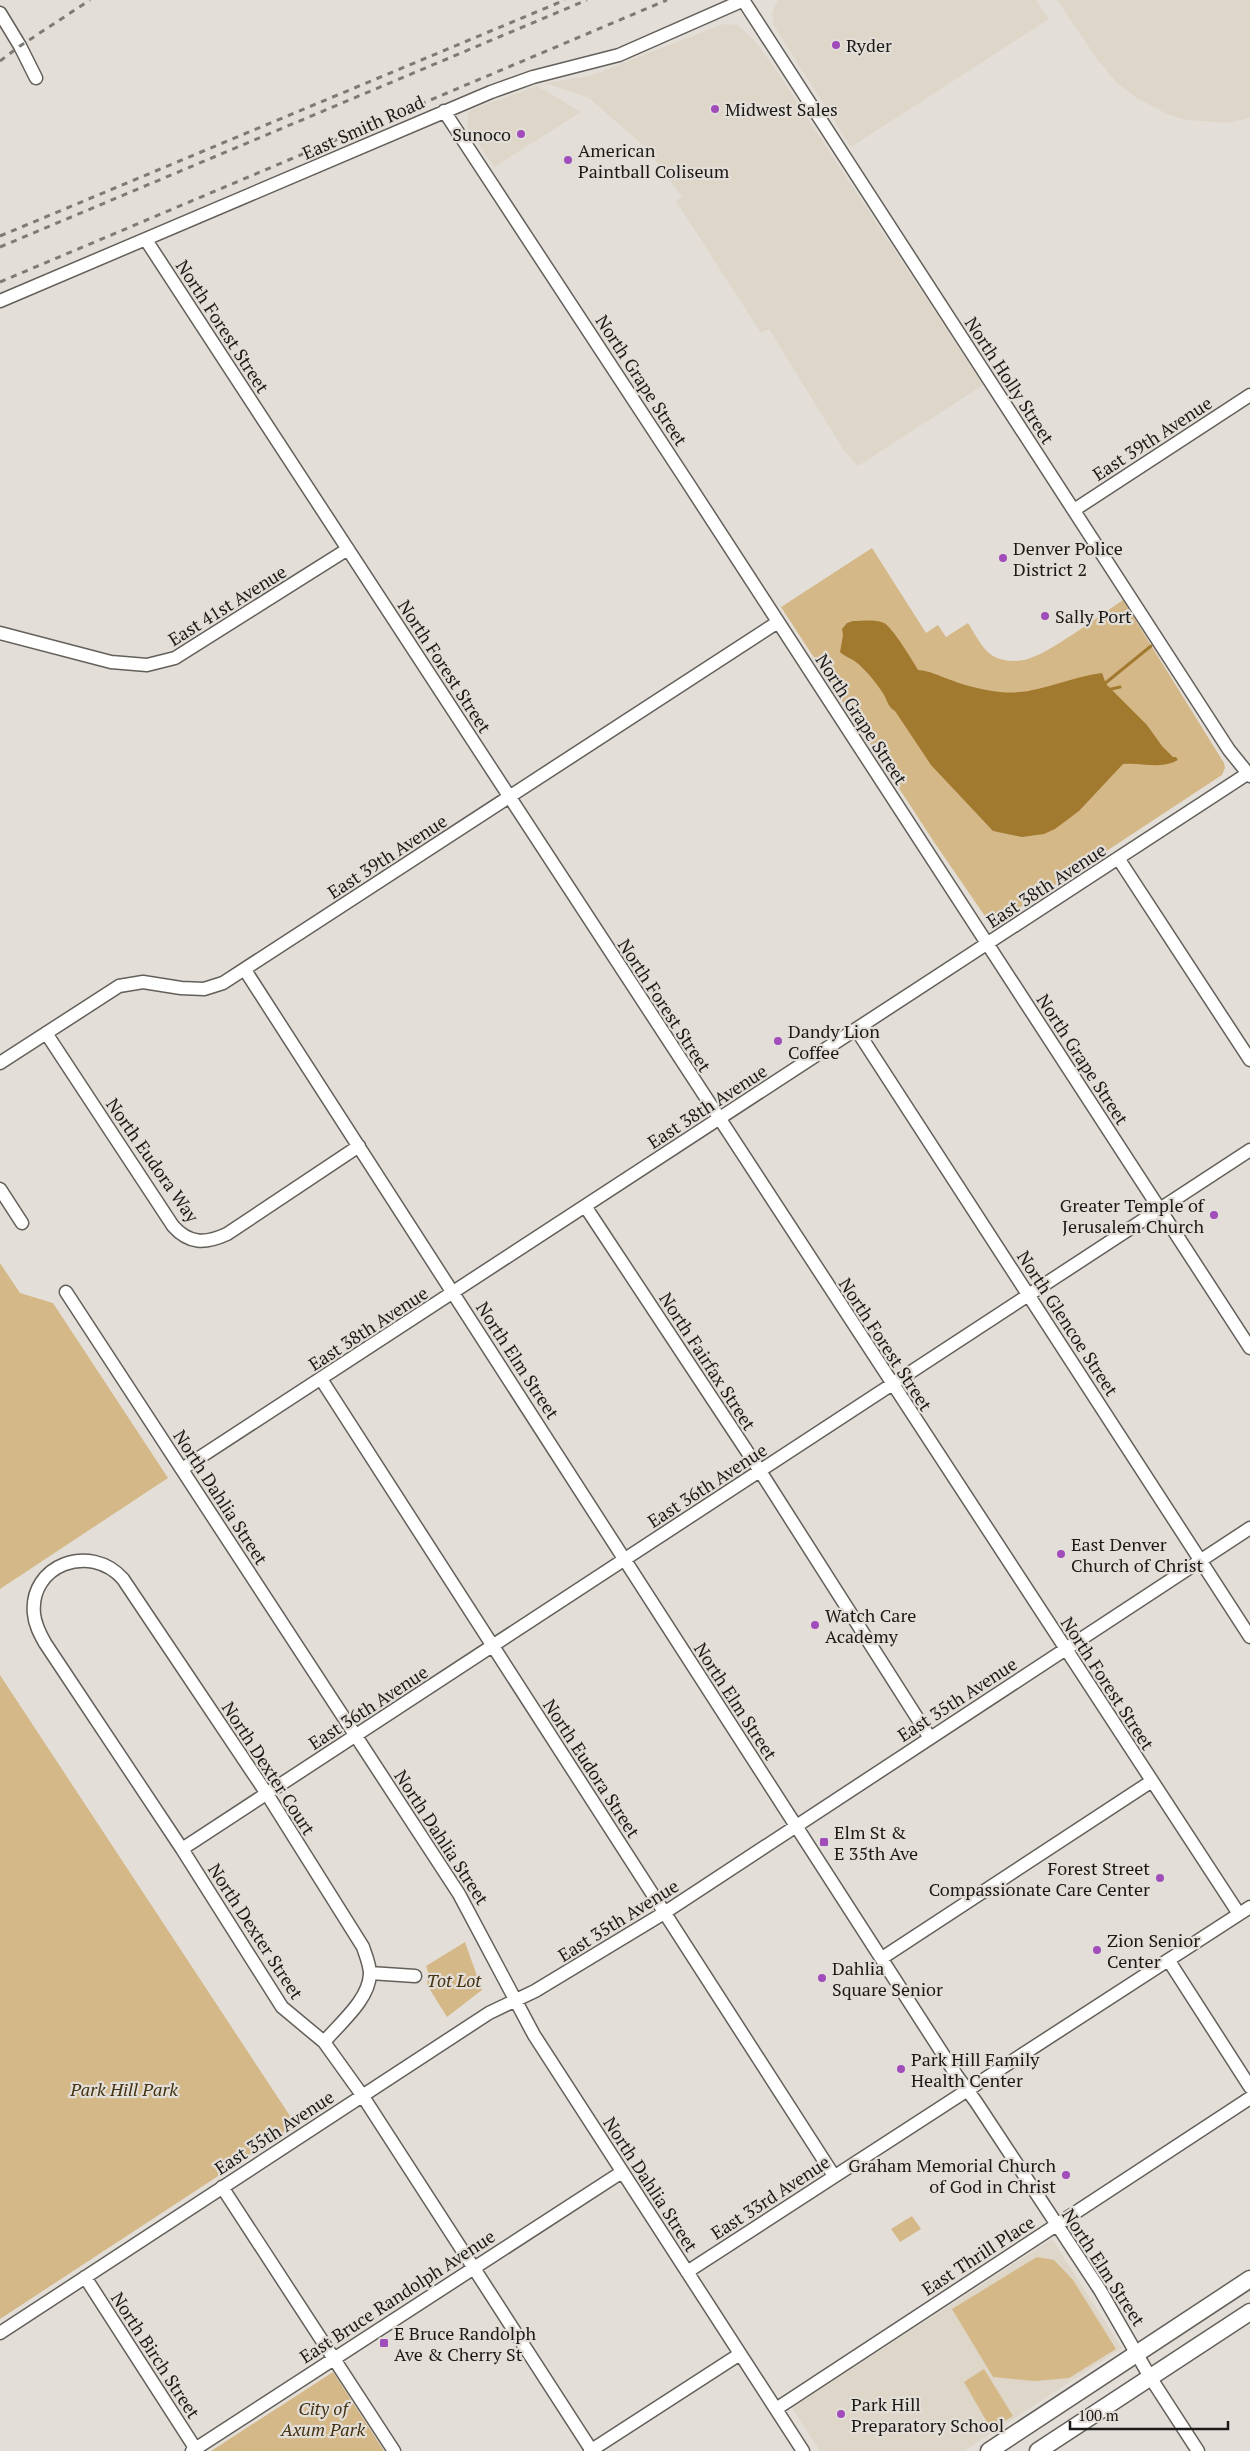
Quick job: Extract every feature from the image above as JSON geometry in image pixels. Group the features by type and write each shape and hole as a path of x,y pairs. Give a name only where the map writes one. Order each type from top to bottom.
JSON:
{"main road":[{"path":"989,2451 1250,2279"},
{"path":"1038,2451 1250,2312"}],"street":[{"name":"East Smith Road","path":"0,301 444,111 533,77 619,55 743,0"},
{"name":"North Holly Street","path":"743,0 1229,750 1249,774"},
{"path":"0,13 20,46 36,78"},
{"name":"North Grape Street","path":"444,111 1250,1348"},
{"name":"North Forest Street","path":"146,240 1065,1650 1152,1782 1245,1911"},
{"name":"East 39th Avenue","path":"1074,510 1250,394"},
{"name":"East 41st Avenue","path":"0,633 111,662 129,665 163,663 192,649 348,549"},
{"name":"East 39th Avenue","path":"0,1063 119,986 143,982 181,988 214,988 246,970 778,622"},
{"name":"East 38th Avenue","path":"182,1469 1249,774"},
{"path":"1118,858 1250,1060"},
{"name":"North Elm Street","path":"246,970 796,1826 1056,2224 1198,2451"},
{"name":"North Glencoe Street","path":"856,1030 1250,1637"},
{"name":"North Eudora Way","path":"46,1033 172,1226 188,1240 206,1242 227,1234 359,1146"},
{"name":"East 36th Avenue","path":"182,1849 1250,1150"},
{"path":"0,1189 22,1223"},
{"name":"North Fairfax Street","path":"585,1206 760,1471 930,1738"},
{"name":"North Dahlia Street","path":"66,1292 466,1906 534,2035 803,2451"},
{"name":"North Eudora Street","path":"321,1379 834,2176"},
{"name":"East 35th Avenue","path":"0,2333 489,2013 561,1976 664,1913 1250,1528"},
{"name":"North Dexter Court","path":"57,1569 70,1562 88,1560 107,1565 116,1571 129,1587 267,1794 363,1947 370,1973"},
{"name":"North Dexter Street","path":"57,1569 47,1577 36,1595 34,1614 36,1626 182,1849 282,2007 324,2042 362,2095 591,2451"},
{"path":"882,1958 1152,1782"},
{"name":"East 33rd Avenue","path":"687,2272 1245,1911"},
{"path":"1169,1961 1250,2087"},
{"path":"324,2042 363,1997 370,1973 415,1976"},
{"name":"East Thrill Place","path":"779,2413 1056,2224 1250,2098"},
{"name":"East Bruce Randolph Avenue","path":"195,2450 473,2267 622,2172"},
{"path":"222,2187 394,2451"},
{"name":"North Birch Street","path":"85,2277 195,2450"},
{"path":"591,2451 740,2354"}],"shaded area":[{"path":"778,0 1036,0 1049,19 851,147 774,26 772,13"},
{"path":"1057,0 1250,0 1250,118 1226,123 1187,120 1167,114 1137,98 1117,83 1098,60"},
{"path":"723,24 738,25 754,40 770,61 983,385 858,466 843,449 769,329 761,333 676,201 682,197 645,147 589,98 545,83 590,76"},
{"path":"537,86 581,112 494,167 467,126 468,113 473,109"},
{"path":"853,621 880,622 888,626 918,670 981,689 1000,692 1026,691 1102,673 1106,684 1147,725 1162,746 1178,760 1164,765 1123,764 1079,811 1055,829 1044,834 1022,837 993,831 931,765 864,669 840,652 843,635 842,629 847,623"},
{"path":"1052,2239 1122,2348 964,2451 820,2451 792,2408"}],"green space":[{"path":"872,548 926,633 938,625 946,637 968,623 985,649 993,656 1004,660 1024,660 1046,651 1123,600 1224,763 1225,768 1222,775 1000,921 989,922 934,842 781,607"},
{"path":"0,1263 20,1293 53,1303 168,1478 0,1589"},
{"name":"Park Hill Park","path":"0,1675 296,2125 0,2319"},
{"name":"Tot Lot","path":"465,1942 482,1990 447,2017 427,1985 428,1972 426,1966"},
{"path":"912,2216 921,2229 900,2242 891,2229"},
{"path":"1037,2257 1054,2260 1073,2280 1116,2349 1069,2378 1035,2381 993,2377 952,2309"},
{"path":"984,2369 1013,2416 991,2429 964,2382"},
{"name":"City of Axum Park","path":"333,2372 384,2451 211,2451"}],"waterway":[{"path":"1103,685 1151,646"},
{"path":"1107,690 1120,687"}],"railway":[{"path":"0,61 90,0"},
{"path":"0,236 565,0"},
{"path":"0,247 587,0"},
{"path":"0,282 667,0"}],"place":[{"name":"Ryder","path":"836,45"},
{"name":"Midwest Sales","path":"715,109"},
{"name":"Sunoco","path":"521,134"},
{"name":"American Paintball Coliseum","path":"568,160"},
{"name":"Denver Police District 2","path":"1003,558"},
{"name":"Sally Port","path":"1045,616"},
{"name":"Dandy Lion Coffee","path":"778,1041"},
{"name":"Greater Temple of Jerusalem Church","path":"1214,1215"},
{"name":"East Denver Church of Christ","path":"1061,1554"},
{"name":"Watch Care Academy","path":"815,1625"},
{"name":"Elm St & E 35th Ave","path":"824,1842"},
{"name":"Forest Street Compassionate Care Center","path":"1160,1878"},
{"name":"Zion Senior Center","path":"1097,1950"},
{"name":"Dahlia Square Senior","path":"822,1978"},
{"name":"Park Hill Family Health Center","path":"901,2069"},
{"name":"Graham Memorial Church of God in Christ","path":"1066,2175"},
{"name":"E Bruce Randolph Ave & Cherry St","path":"384,2343"},
{"name":"Park Hill Preparatory School","path":"841,2414"}]}
